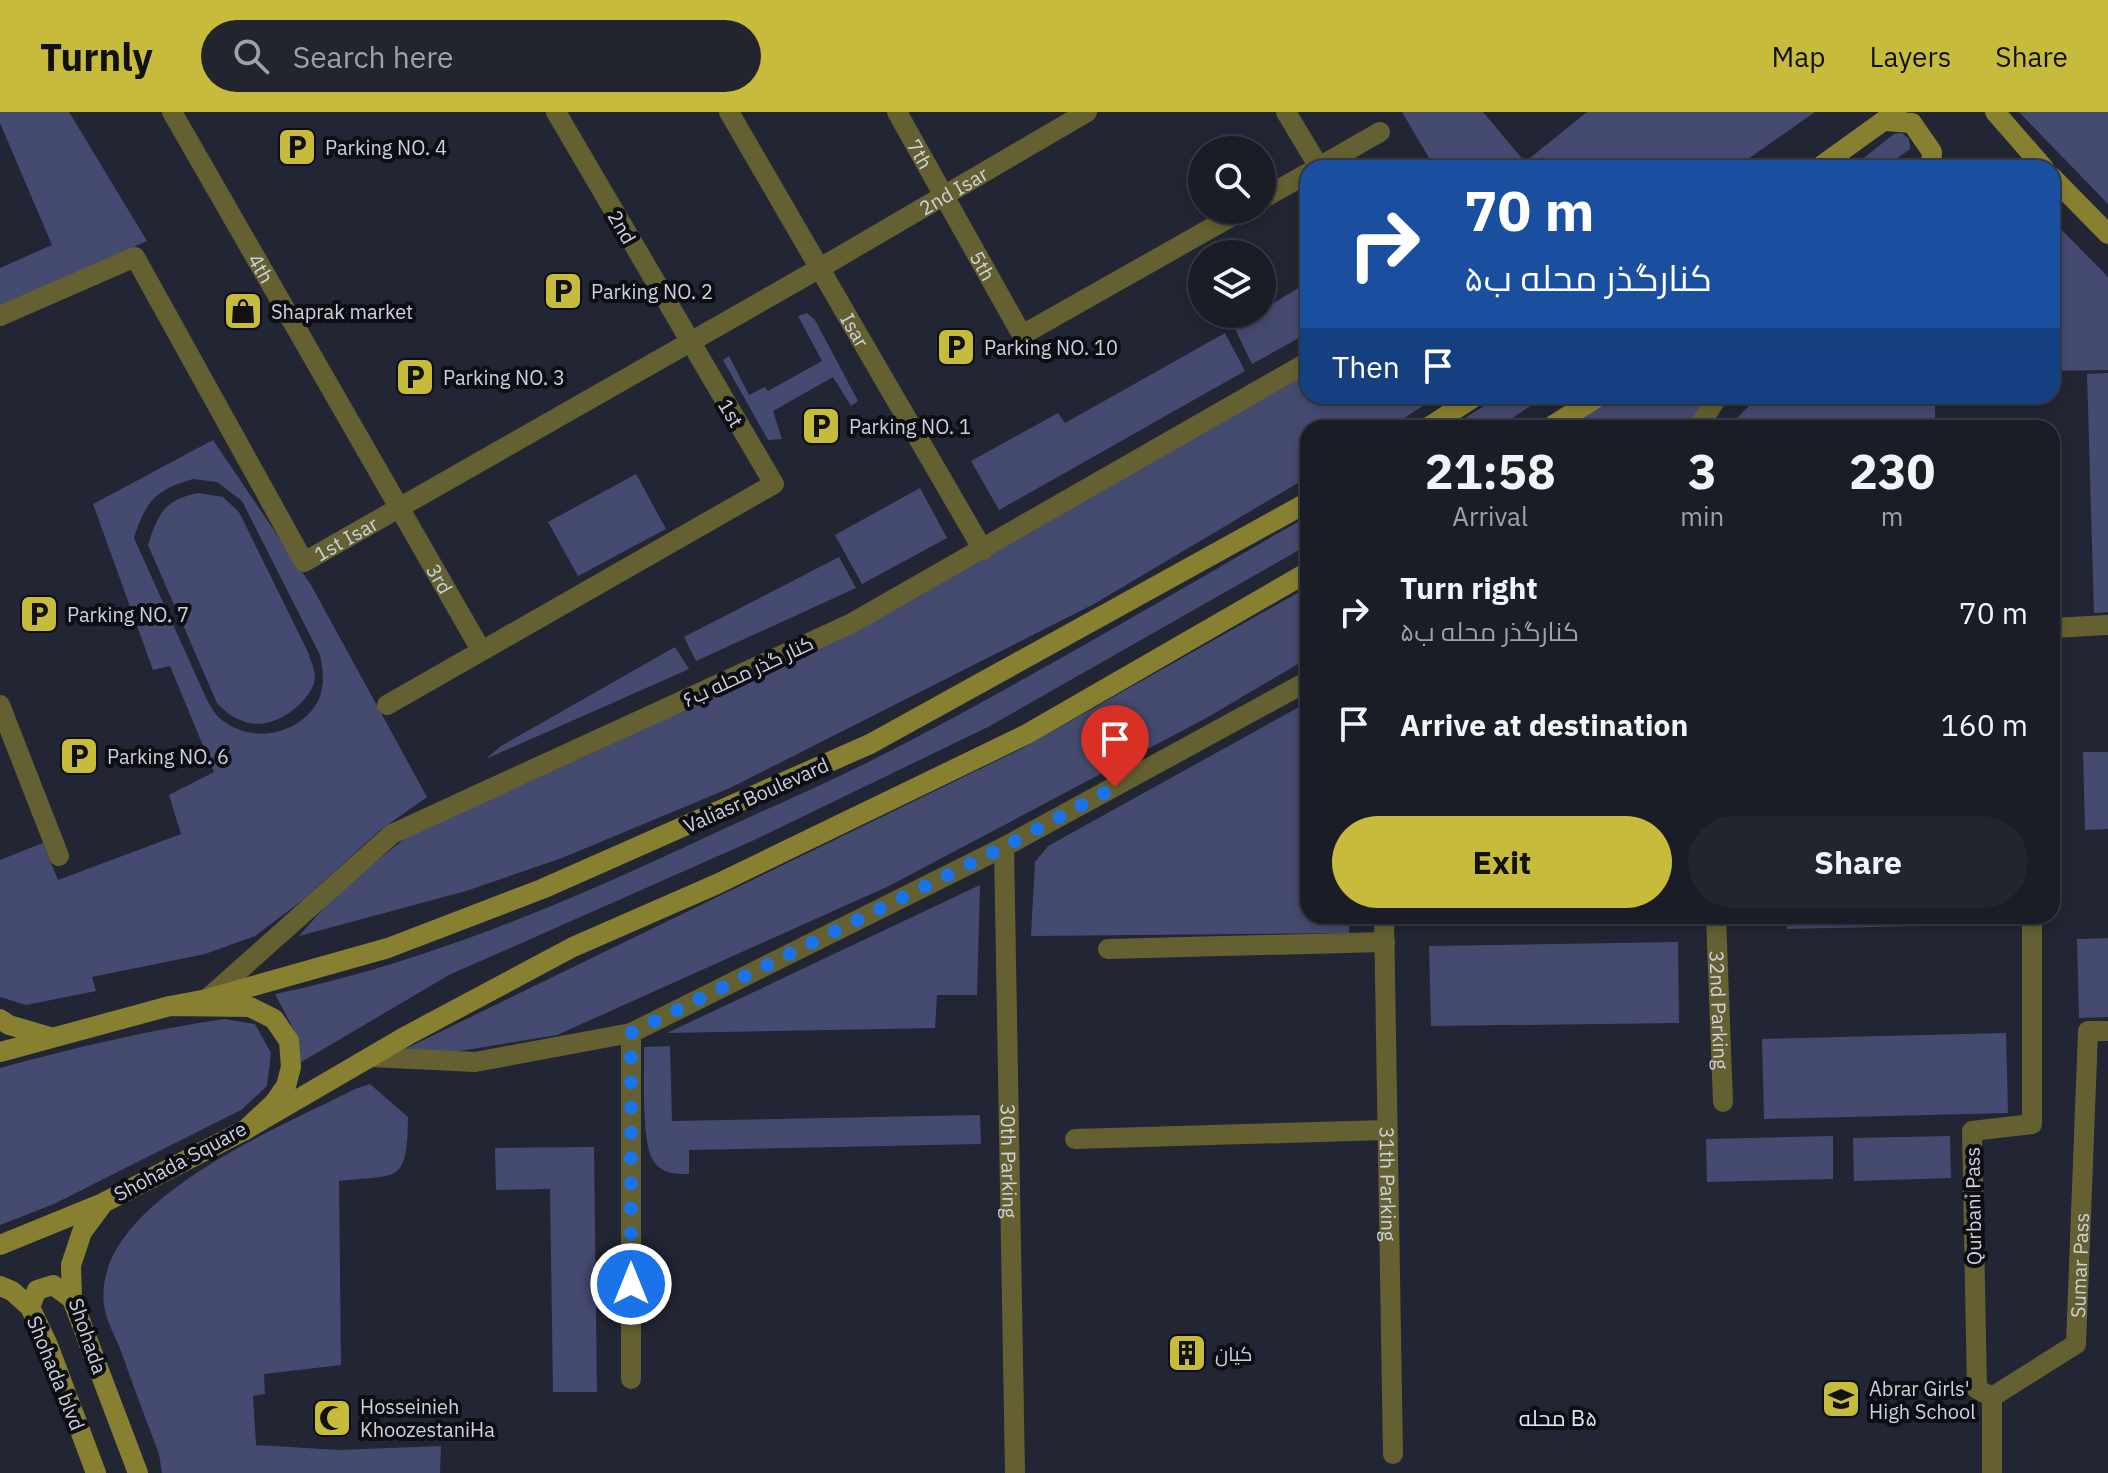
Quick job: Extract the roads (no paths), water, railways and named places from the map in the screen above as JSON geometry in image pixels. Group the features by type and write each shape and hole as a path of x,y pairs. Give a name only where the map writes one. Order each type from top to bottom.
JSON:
{"main road":[{"path":"1995,112 2037,160"},
{"path":"1829,160 1891,117 1912,123 1932,152 1932,160"},
{"path":"2060,188 2108,234"},
{"path":"1439,420 1464,404"},
{"path":"1562,420 1586,404"},
{"name":"Valiasr Boulevard","path":"170,1006 207,999 388,948 528,895 870,744 1300,506"},
{"path":"245,1130 573,947 717,884 1027,734 1300,577"},
{"name":"Shohada Square","path":"0,1052 170,1006 250,1007 274,1019 289,1041 291,1067 286,1086 274,1103 245,1130 103,1203 0,1245"},
{"path":"0,1019 9,1025 50,1037"},
{"name":"Shohada","path":"103,1203 82,1232 78,1243 71,1265 72,1299 138,1473"},
{"path":"30,1307 37,1290 53,1285 72,1299"},
{"name":"Shohada blvd","path":"0,1286 12,1291 30,1307 48,1345 96,1473"}],"street":[{"name":"4th","path":"172,112 399,507"},
{"name":"2nd","path":"556,112 689,342"},
{"name":"Isar","path":"729,112 983,550"},
{"name":"7th","path":"897,112 945,194"},
{"name":"2nd Isar","path":"820,268 1087,112"},
{"path":"1286,112 1313,160"},
{"path":"1332,160 1380,132"},
{"path":"1276,191 1300,178"},
{"name":"5th","path":"945,194 1022,335 1218,224"},
{"name":"1st Isar","path":"0,316 135,257 304,562 820,268"},
{"name":"1st","path":"481,650 774,484 689,342"},
{"name":"کنار گذر محله ب۶","path":"207,999 392,834 852,623 1300,367"},
{"name":"3rd","path":"399,507 481,650"},
{"path":"2060,628 2108,625"},
{"path":"387,705 481,650"},
{"path":"371,1057 475,1062 631,1033 1004,847 1300,685"},
{"path":"0,705 59,856"},
{"name":"30th Parking","path":"1004,847 1015,1473"},
{"name":"31th Parking","path":"1384,924 1393,1454"},
{"name":"32nd Parking","path":"1716,924 1723,1102"},
{"name":"Qurbani Pass","path":"1992,1397 1977,1389 1972,1131 2032,1124 2032,924"},
{"path":"1108,949 1385,942"},
{"name":"Sumar Pass","path":"1992,1397 2076,1344 2088,1031 2108,1031"},
{"path":"631,1033 631,1379"},
{"path":"1075,1139 1387,1130"},
{"path":"1992,1397 1992,1473"}],"place":[{"name":"Parking NO. 4","path":"297,147"},
{"name":"Parking NO. 2","path":"563,291"},
{"name":"Shaprak market","path":"243,311"},
{"name":"Parking NO. 10","path":"956,347"},
{"name":"Parking NO. 3","path":"415,377"},
{"name":"Parking NO. 1","path":"821,426"},
{"name":"Parking NO. 7","path":"39,614"},
{"name":"Parking NO. 6","path":"79,756"},
{"name":"کیان","path":"1187,1353"},
{"name":"Abrar Girls' High School","path":"1841,1399"},
{"name":"Hosseinieh KhoozestaniHa","path":"332,1418"}],"district":[{"name":"محله B۵","path":"1558,1417"}]}
